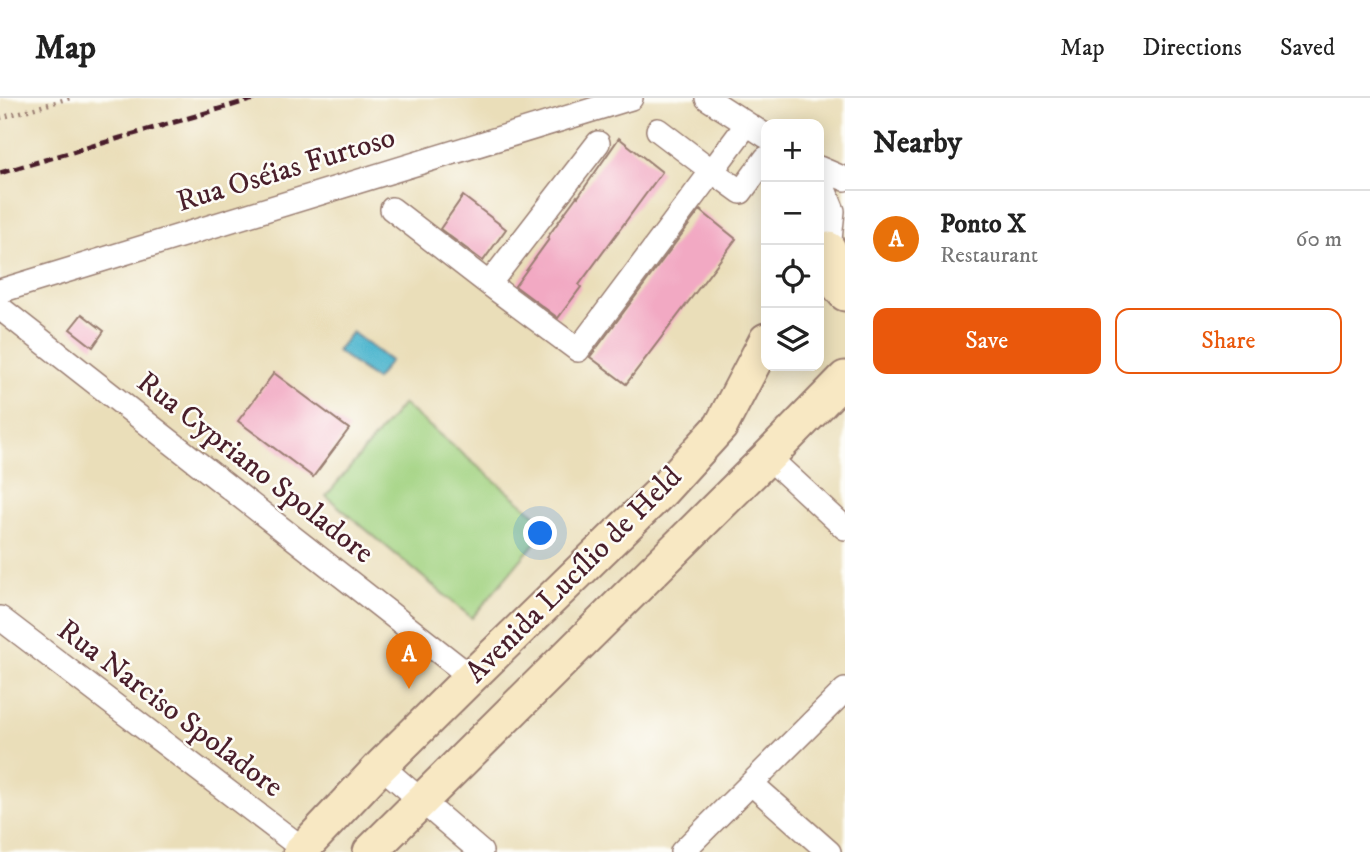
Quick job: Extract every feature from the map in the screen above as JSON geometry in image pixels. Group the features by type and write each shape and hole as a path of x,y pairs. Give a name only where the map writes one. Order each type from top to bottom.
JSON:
{"main road":[{"path":"831,249 833,280 845,294"},
{"name":"Avenida Lucílio de Held","path":"301,851 381,766 662,491 722,426 761,350"},
{"name":"Avenida Lucílio de Held","path":"370,852 845,378"}],"street":[{"name":"Rua Oséias Furtoso","path":"0,291 631,98"},
{"path":"392,209 579,350 712,171 757,130 707,98"},
{"path":"658,130 741,192 761,165"},
{"path":"489,284 598,143"},
{"path":"824,170 845,179"},
{"path":"821,182 833,211 831,249"},
{"name":"Rua Cypriano Spoladore","path":"0,308 471,677"},
{"path":"768,457 845,528"},
{"name":"Rua Narciso Spoladore","path":"0,618 301,851"},
{"path":"682,852 845,690"},
{"path":"381,766 481,852"},
{"path":"752,784 829,852"}],"path":[{"path":"0,118 70,98"}],"green space":[{"path":"403,404 549,526 472,618 326,496"}],"water":[{"path":"352,332 390,361 376,380 337,351"}],"building":[{"path":"619,138 662,172 558,318 515,286"},
{"path":"463,196 506,229 483,261 440,229"},
{"path":"700,210 736,239 626,384 590,357"},
{"path":"82,314 104,331 93,347 70,329"},
{"path":"274,373 349,429 313,477 238,421"}],"railway":[{"path":"0,173 257,98"}],"place":[{"name":"Ponto X","path":"409,689"}]}
